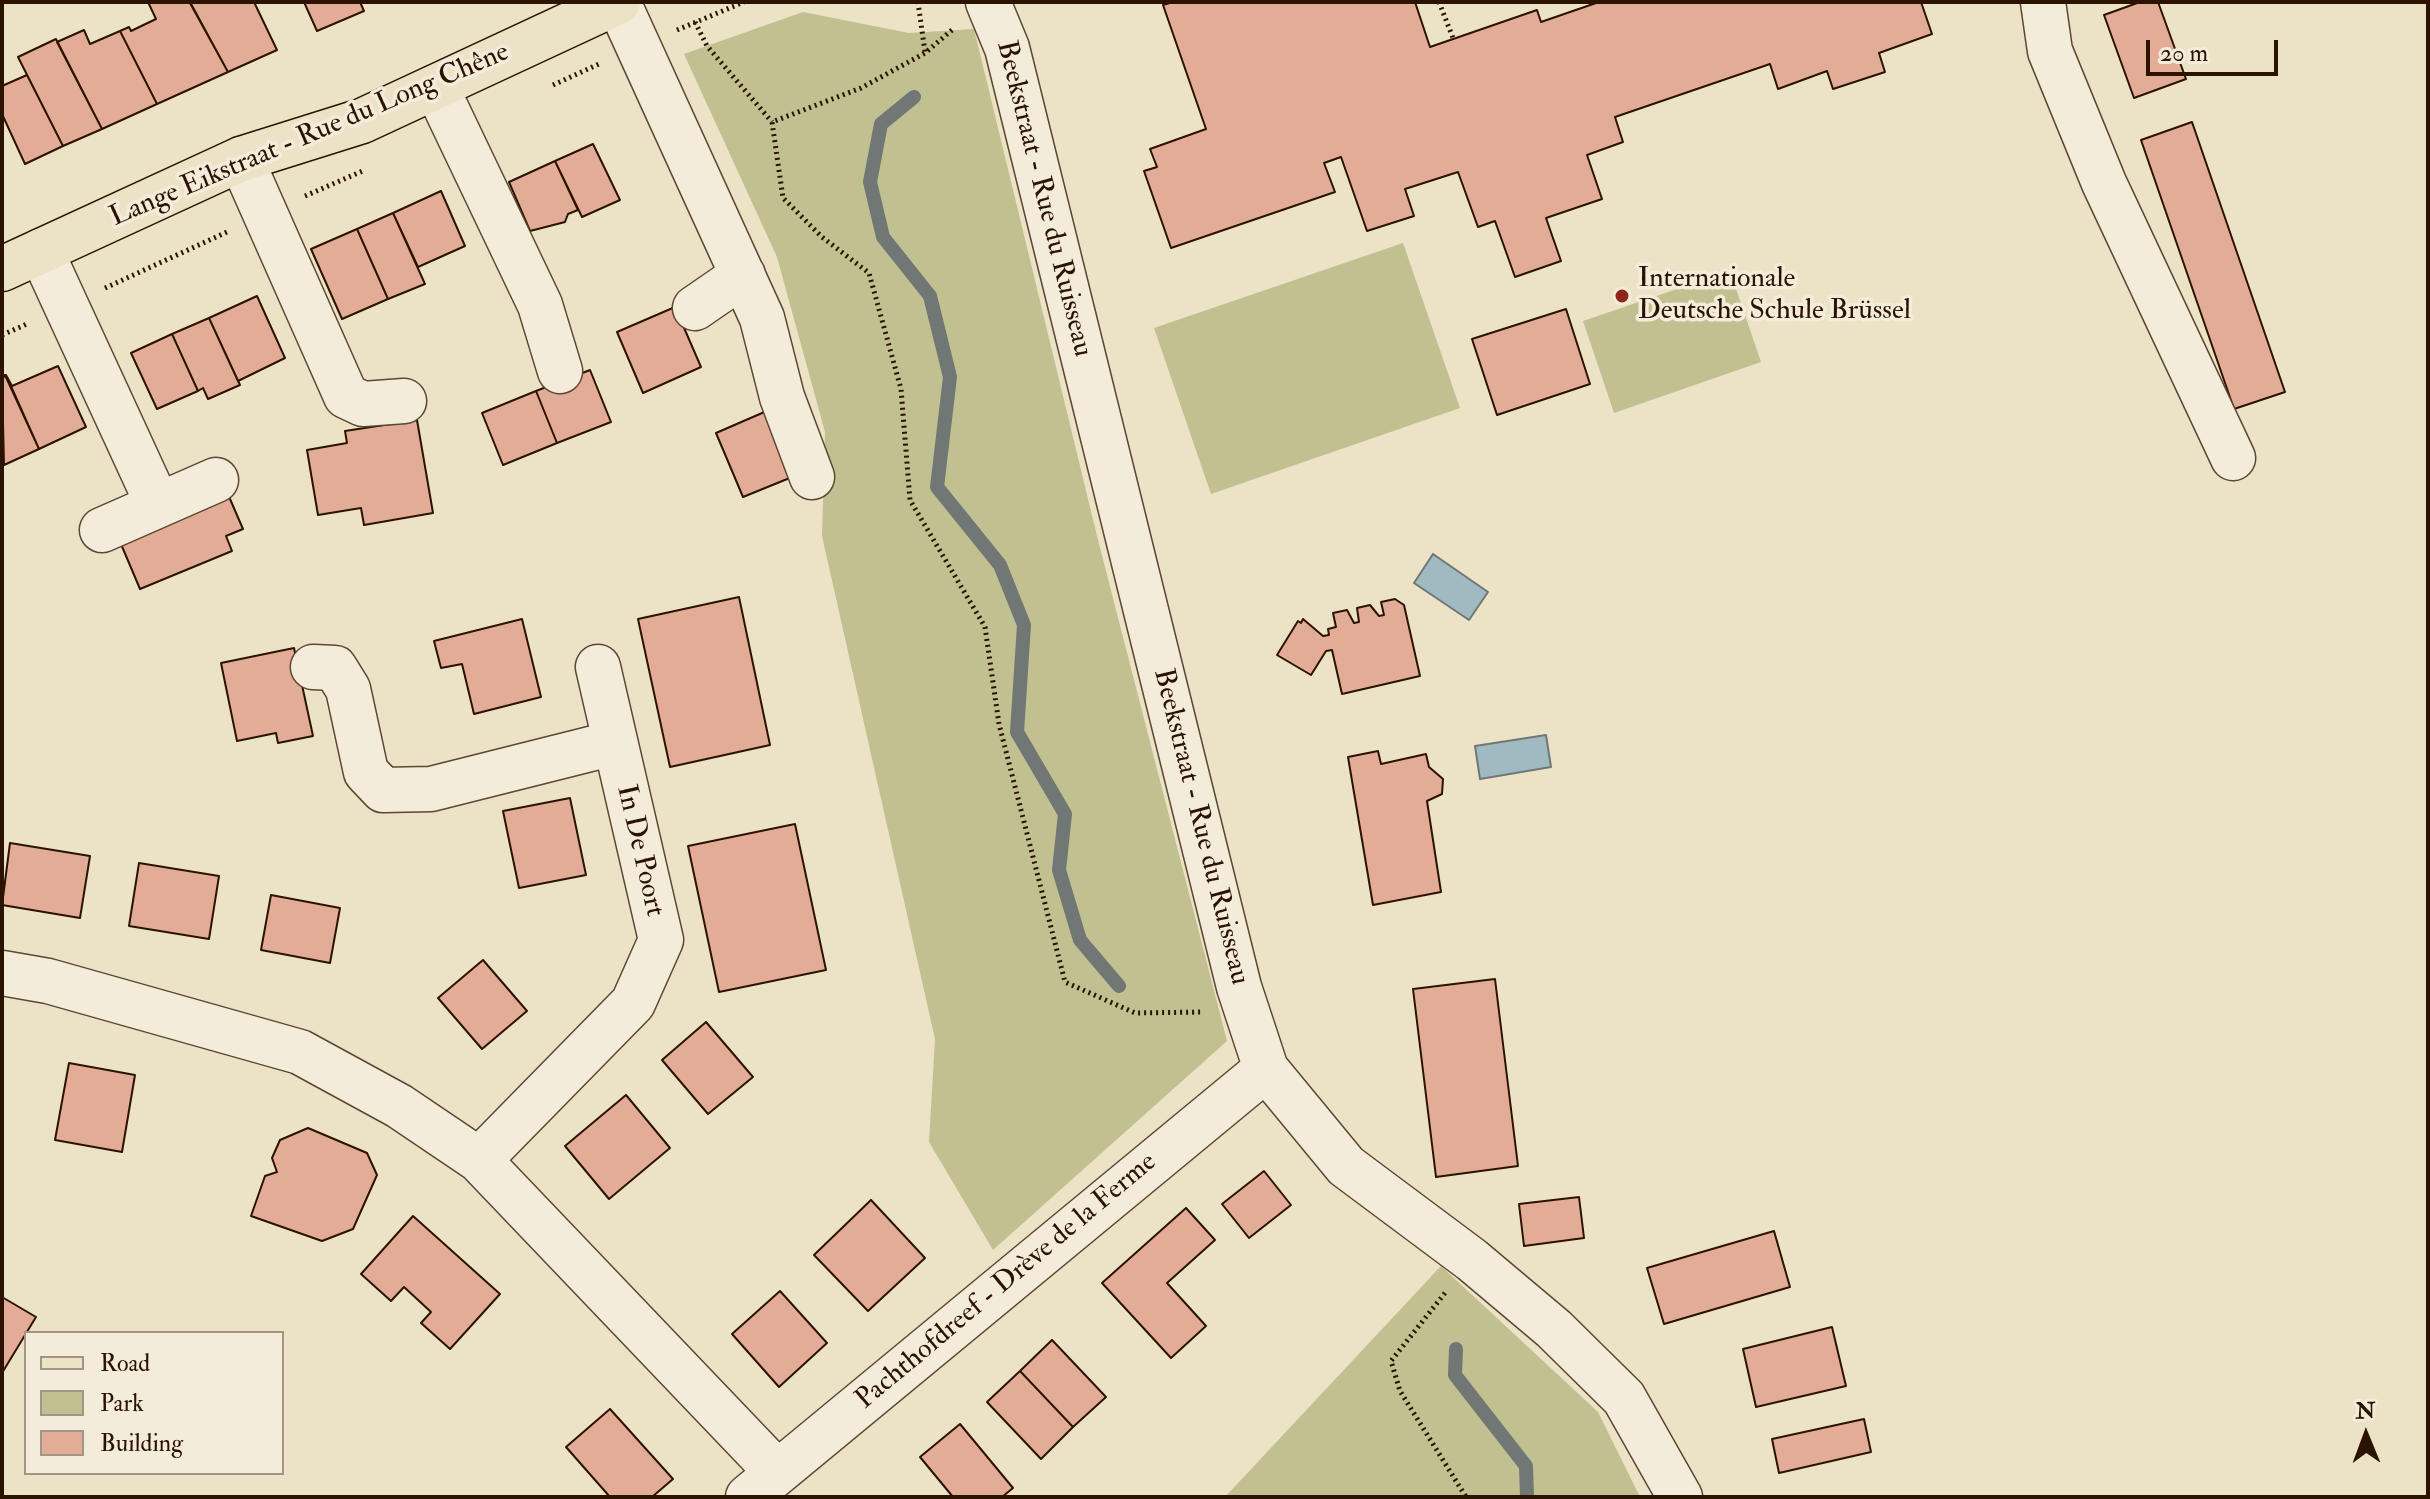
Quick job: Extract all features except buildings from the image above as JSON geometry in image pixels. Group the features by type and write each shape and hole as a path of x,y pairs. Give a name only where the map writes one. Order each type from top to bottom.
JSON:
{"main road":[{"name":"Lange Eikstraat - Rue du Long Chêne","path":"2,269 241,159 362,121 618,2"}],"street":[{"path":"618,2 762,318 782,397 812,477"},
{"path":"2043,2 2050,51 2104,183 2233,458"},
{"name":"Beekstraat - Rue du Ruisseau","path":"973,11 1007,48 1239,987 1266,1069 1346,1166 1472,1260 1554,1329 1624,1398 1680,1497"},
{"path":"436,87 540,305 560,371"},
{"path":"241,159 346,396 363,404 404,401"},
{"path":"41,251 158,505"},
{"path":"695,308 743,275"},
{"path":"102,530 216,480"},
{"path":"313,667 335,668 348,689 366,772 383,790 431,789 614,743"},
{"name":"In De Poort","path":"479,1160 633,1003 661,940 598,667"},
{"path":"2,973 48,981 300,1052 399,1106 479,1160 762,1484"},
{"name":"Pachthofdreef - Drève de la Ferme","path":"762,1484 1266,1069"}],"path":[{"path":"918,2 925,53"},
{"path":"1439,2 1453,38"},
{"path":"772,122 861,88 925,53 973,11"},
{"path":"695,22 707,46 772,122 783,198 822,237 869,273 901,389 910,500 985,627 999,724 1065,982 1135,1013 1205,1012"},
{"path":"1466,1497 1400,1391 1391,1361 1472,1260"}],"green space":[{"path":"803,12 909,33 974,29 1097,536 1227,1041 993,1250 929,1142 935,1039 822,536 825,432 777,257 684,54"},
{"path":"1403,243 1460,408 1211,494 1154,328"},
{"path":"1730,271 1761,362 1614,413 1583,321"},
{"path":"1441,1266 1598,1412 1640,1497 1225,1497"}],"water":[{"path":"1433,554 1488,592 1469,620 1414,583"},
{"path":"1546,735 1551,767 1480,779 1475,746"}],"waterway":[{"path":"914,97 881,124 870,182 883,237 930,296 950,377 937,487 1000,565 1024,625 1017,732 1065,814 1059,870 1080,940 1119,986"},
{"path":"1456,1349 1455,1375 1526,1466 1527,1497"}],"place":[{"name":"Internationale Deutsche Schule Brüssel","path":"1622,296"}]}
